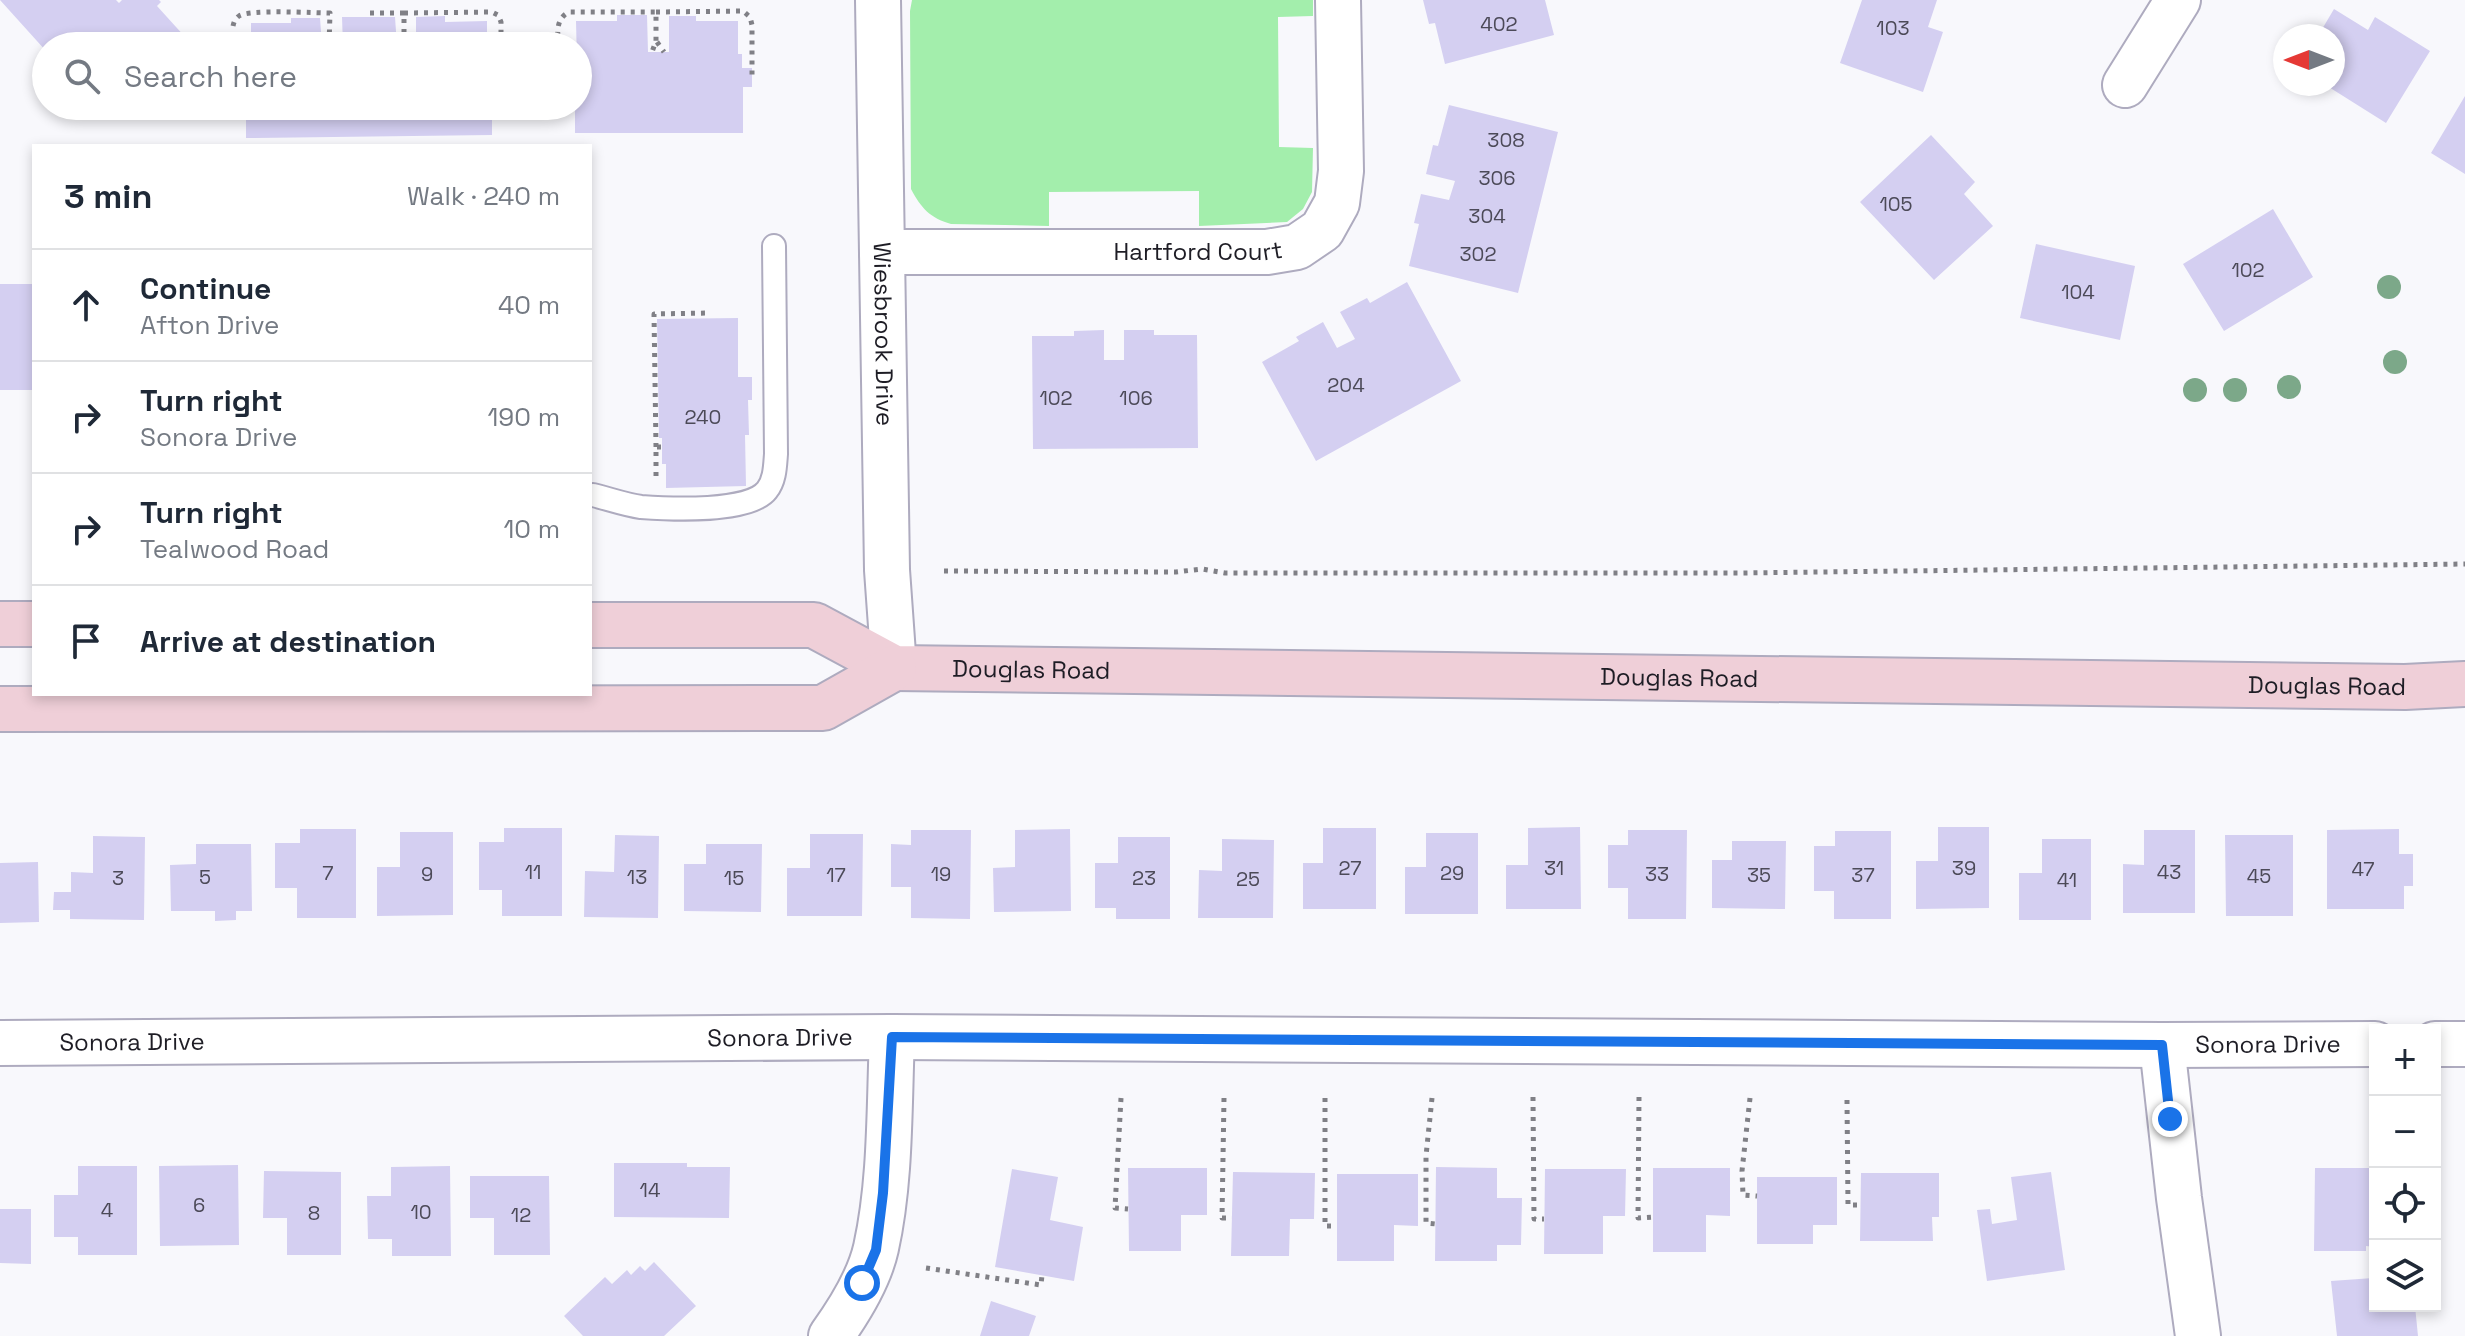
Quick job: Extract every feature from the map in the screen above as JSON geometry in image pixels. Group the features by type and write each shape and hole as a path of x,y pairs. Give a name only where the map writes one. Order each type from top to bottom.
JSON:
{"street":[{"name":"Wiesbrook Drive","path":"878,0 887,570 894,668"},
{"name":"Hartford Court","path":"882,252 1267,252 1297,247 1322,230 1337,203 1341,171 1338,0"},
{"path":"2125,85 2178,0"},
{"path":"0,624 32,624"},
{"name":"Douglas Road","path":"592,625 814,625 894,668 2405,687 2465,684"},
{"path":"0,709 823,708 894,668"},
{"path":"831,1336 862,1283 876,1250 886,1158 892,1037"},
{"name":"Sonora Drive","path":"0,1043 892,1037 2369,1044"},
{"path":"2441,1044 2465,1044"},
{"path":"2162,1045 2198,1336"}],"lane":[{"path":"593,495 640,507 720,507 755,500 767,490 774,474 776,454 774,246"}],"path":[{"path":"558,32 558,22 569,12 743,11 750,17 752,25 752,77"},
{"path":"370,13 492,12 498,15 501,32"},
{"path":"652,52 656,41 656,12"},
{"path":"233,32 233,25 243,14 277,13 330,13 331,32"},
{"path":"404,13 404,32"},
{"path":"656,41 664,52"},
{"path":"656,447 654,314 708,313"},
{"path":"944,571 1176,572 1202,569 1225,573 1743,573 2465,564"},
{"path":"1533,1097 1534,1219 1544,1219"},
{"path":"1639,1097 1638,1218 1653,1217"},
{"path":"1121,1098 1115,1208 1128,1209"},
{"path":"1224,1098 1222,1218 1232,1218"},
{"path":"1325,1098 1325,1226 1337,1226"},
{"path":"1432,1098 1426,1156 1426,1223 1436,1224"},
{"path":"1750,1098 1742,1171 1743,1195 1757,1196"},
{"path":"1847,1100 1848,1205 1860,1205"},
{"path":"926,1268 1041,1285 1042,1275"}],"green space":[{"path":"912,0 1313,0 1313,16 1278,17 1279,147 1313,148 1312,192 1303,209 1287,222 1199,226 1199,191 1049,192 1049,226 951,224 937,219 923,207 911,189"}],"building":[{"path":"0,0 116,0 119,3 122,0 159,0 161,2 157,6 181,32 32,32 32,35"},
{"path":"1423,0 1545,0 1554,35 1445,64 1435,23 1429,24"},
{"path":"1862,0 1937,0 1928,27 1943,32 1923,92 1840,63"},
{"path":"2334,9 2368,30 2375,17 2430,51 2386,123 2343,96 2345,24 2325,24"},
{"path":"617,15 647,15 648,52 669,52 669,16 696,16 696,21 738,21 738,54 742,54 742,68 752,68 752,87 743,87 743,133 575,133 575,120 592,120 592,32 576,32 576,21 617,21"},
{"path":"445,16 445,22 487,21 487,32 416,32 416,17"},
{"path":"342,17 395,17 396,32 343,32"},
{"path":"291,18 320,18 321,32 251,32 251,23 291,23"},
{"path":"2465,96 2465,174 2431,153"},
{"path":"1449,105 1558,132 1518,293 1409,266 1419,224 1414,223 1421,194 1449,200 1455,181 1426,174 1433,145 1438,146"},
{"path":"246,120 492,120 492,135 246,138"},
{"path":"1931,135 1975,182 1964,194 1993,226 1934,280 1860,202"},
{"path":"2273,209 2313,277 2224,331 2183,264"},
{"path":"2036,244 2135,266 2120,340 2020,318"},
{"path":"1407,282 1461,381 1316,461 1262,362 1299,341 1296,337 1323,322 1337,348 1355,339 1340,312 1367,298 1370,303"},
{"path":"0,284 32,284 32,390 0,390"},
{"path":"738,318 738,377 752,377 752,400 748,400 749,435 745,435 746,486 666,488 666,464 662,464 662,438 659,438 657,319"},
{"path":"1104,330 1104,360 1124,360 1124,330 1154,330 1154,335 1197,335 1198,448 1033,449 1032,336 1074,336 1074,331"},
{"path":"1580,827 1581,909 1506,909 1506,865 1528,865 1528,828"},
{"path":"1938,827 1989,827 1989,908 1916,909 1916,861 1938,861"},
{"path":"504,828 562,828 562,916 502,916 502,890 479,890 479,842 504,842"},
{"path":"1323,828 1376,828 1376,909 1303,909 1303,863 1323,863"},
{"path":"300,829 356,829 356,918 297,918 297,888 275,888 275,843 300,843"},
{"path":"1070,829 1071,911 994,912 993,868 1015,867 1015,830"},
{"path":"2399,829 2399,854 2413,854 2413,886 2404,886 2404,909 2327,909 2327,830"},
{"path":"911,830 971,830 970,919 911,918 911,887 891,887 891,844 911,845"},
{"path":"1628,830 1687,830 1686,919 1628,919 1628,888 1608,888 1608,845 1628,845"},
{"path":"2144,830 2195,830 2195,913 2123,913 2123,864 2144,865"},
{"path":"1835,831 1891,831 1891,919 1834,919 1834,891 1814,891 1814,846 1835,846"},
{"path":"400,832 453,832 453,915 377,916 377,867 400,867"},
{"path":"1426,833 1478,833 1478,914 1405,914 1405,867 1426,867"},
{"path":"810,834 863,834 862,916 787,916 787,868 810,868"},
{"path":"615,835 659,836 658,918 584,917 585,871 614,872"},
{"path":"2225,835 2293,835 2293,916 2226,916"},
{"path":"93,836 145,837 144,920 70,919 70,910 53,910 54,892 71,892 71,872 93,873"},
{"path":"1118,837 1170,837 1170,919 1116,919 1116,908 1095,908 1095,863 1118,863"},
{"path":"1222,839 1274,840 1273,918 1198,918 1199,870 1222,871"},
{"path":"2042,839 2091,839 2091,920 2019,920 2019,873 2042,873"},
{"path":"1732,841 1786,841 1785,909 1712,908 1712,860 1732,860"},
{"path":"196,844 251,844 252,911 236,911 236,920 215,921 215,911 171,911 170,865 196,864"},
{"path":"706,844 762,844 761,912 684,911 684,864 706,864"},
{"path":"38,862 39,922 0,923 0,863"},
{"path":"614,1163 687,1163 687,1167 730,1167 729,1218 614,1217"},
{"path":"238,1165 239,1245 160,1246 159,1166"},
{"path":"78,1166 137,1166 137,1255 78,1255 78,1237 54,1237 54,1195 78,1195"},
{"path":"450,1166 451,1256 392,1256 392,1239 368,1239 367,1196 391,1196 391,1167"},
{"path":"1436,1167 1497,1168 1497,1198 1522,1198 1521,1245 1497,1245 1497,1261 1435,1261"},
{"path":"1128,1168 1207,1168 1207,1215 1181,1215 1181,1251 1129,1251"},
{"path":"1653,1168 1730,1168 1730,1216 1706,1215 1706,1252 1653,1252"},
{"path":"2315,1168 2369,1168 2369,1246 2366,1246 2366,1251 2314,1251"},
{"path":"1012,1169 1058,1177 1050,1220 1083,1227 1074,1281 995,1267"},
{"path":"1545,1169 1626,1169 1625,1216 1603,1216 1603,1254 1544,1254"},
{"path":"264,1171 341,1172 341,1255 287,1255 287,1218 263,1218"},
{"path":"1233,1172 1315,1173 1314,1219 1290,1219 1289,1256 1231,1256"},
{"path":"2051,1172 2065,1270 1987,1281 1977,1210 1990,1209 1992,1224 2017,1220 2011,1177"},
{"path":"1861,1173 1939,1173 1939,1217 1932,1217 1933,1241 1860,1241"},
{"path":"1337,1174 1418,1174 1418,1226 1394,1225 1394,1261 1337,1261"},
{"path":"470,1176 549,1176 550,1255 494,1255 494,1218 470,1218"},
{"path":"1757,1177 1837,1177 1837,1225 1813,1225 1813,1244 1757,1244"},
{"path":"0,1209 31,1209 31,1264 0,1263"},
{"path":"654,1262 696,1306 664,1336 583,1336 564,1316 605,1277 612,1284 627,1270 631,1275 640,1266 645,1271"},
{"path":"2369,1278 2369,1312 2416,1312 2418,1336 2337,1336 2331,1281"},
{"path":"991,1301 1036,1316 1029,1336 980,1336"}],"route":[{"path":"862,1283 876,1250 883,1193 892,1037 2162,1045 2170,1119"}]}
